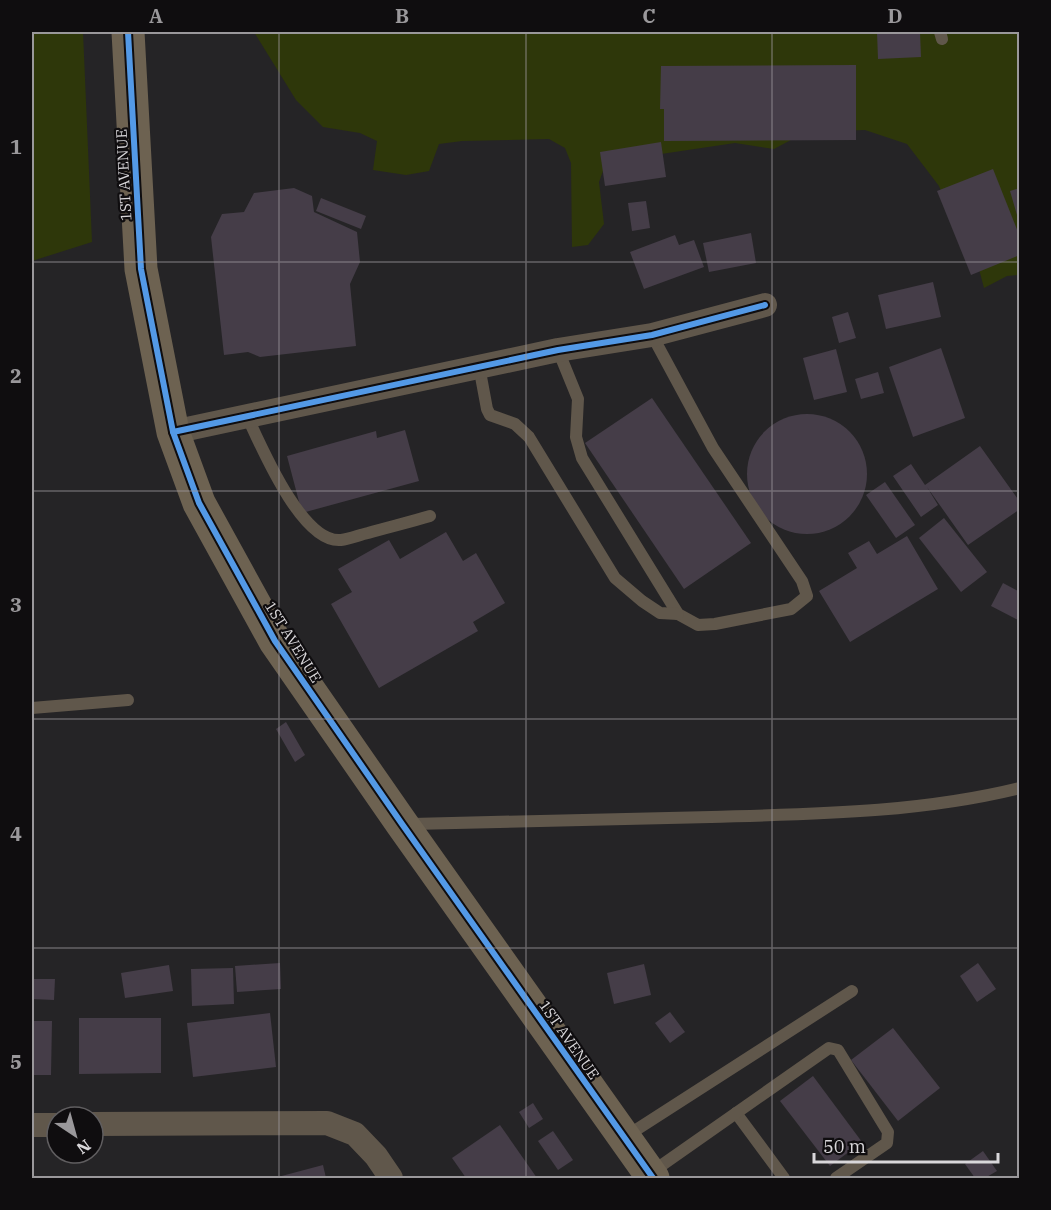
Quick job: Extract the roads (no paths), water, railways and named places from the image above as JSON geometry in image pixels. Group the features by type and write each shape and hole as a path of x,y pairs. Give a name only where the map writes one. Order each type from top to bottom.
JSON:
{"street":[{"name":"1ST AVENUE","path":"128,32 141,269 173,432 199,503 275,641 651,1176"},
{"path":"173,432 558,350 652,335 765,305"},
{"path":"105,1124 327,1123 355,1134 376,1156 392,1179"}],"lane":[{"path":"479,366 490,415 515,424 529,437 615,578 642,601 660,613 678,615 698,625 716,624 790,609 807,596 802,581 712,448 652,335"},
{"path":"558,350 578,399 576,437 582,458 678,615"},
{"path":"247,416 299,514 321,534 339,540 430,516"},
{"path":"32,708 128,700"},
{"path":"402,824 857,811 979,798 1020,788"},
{"path":"624,1138 852,991"},
{"path":"651,1176 816,1055 829,1048 838,1050 888,1132 887,1143 836,1179"},
{"path":"736,1113 784,1179"}]}
